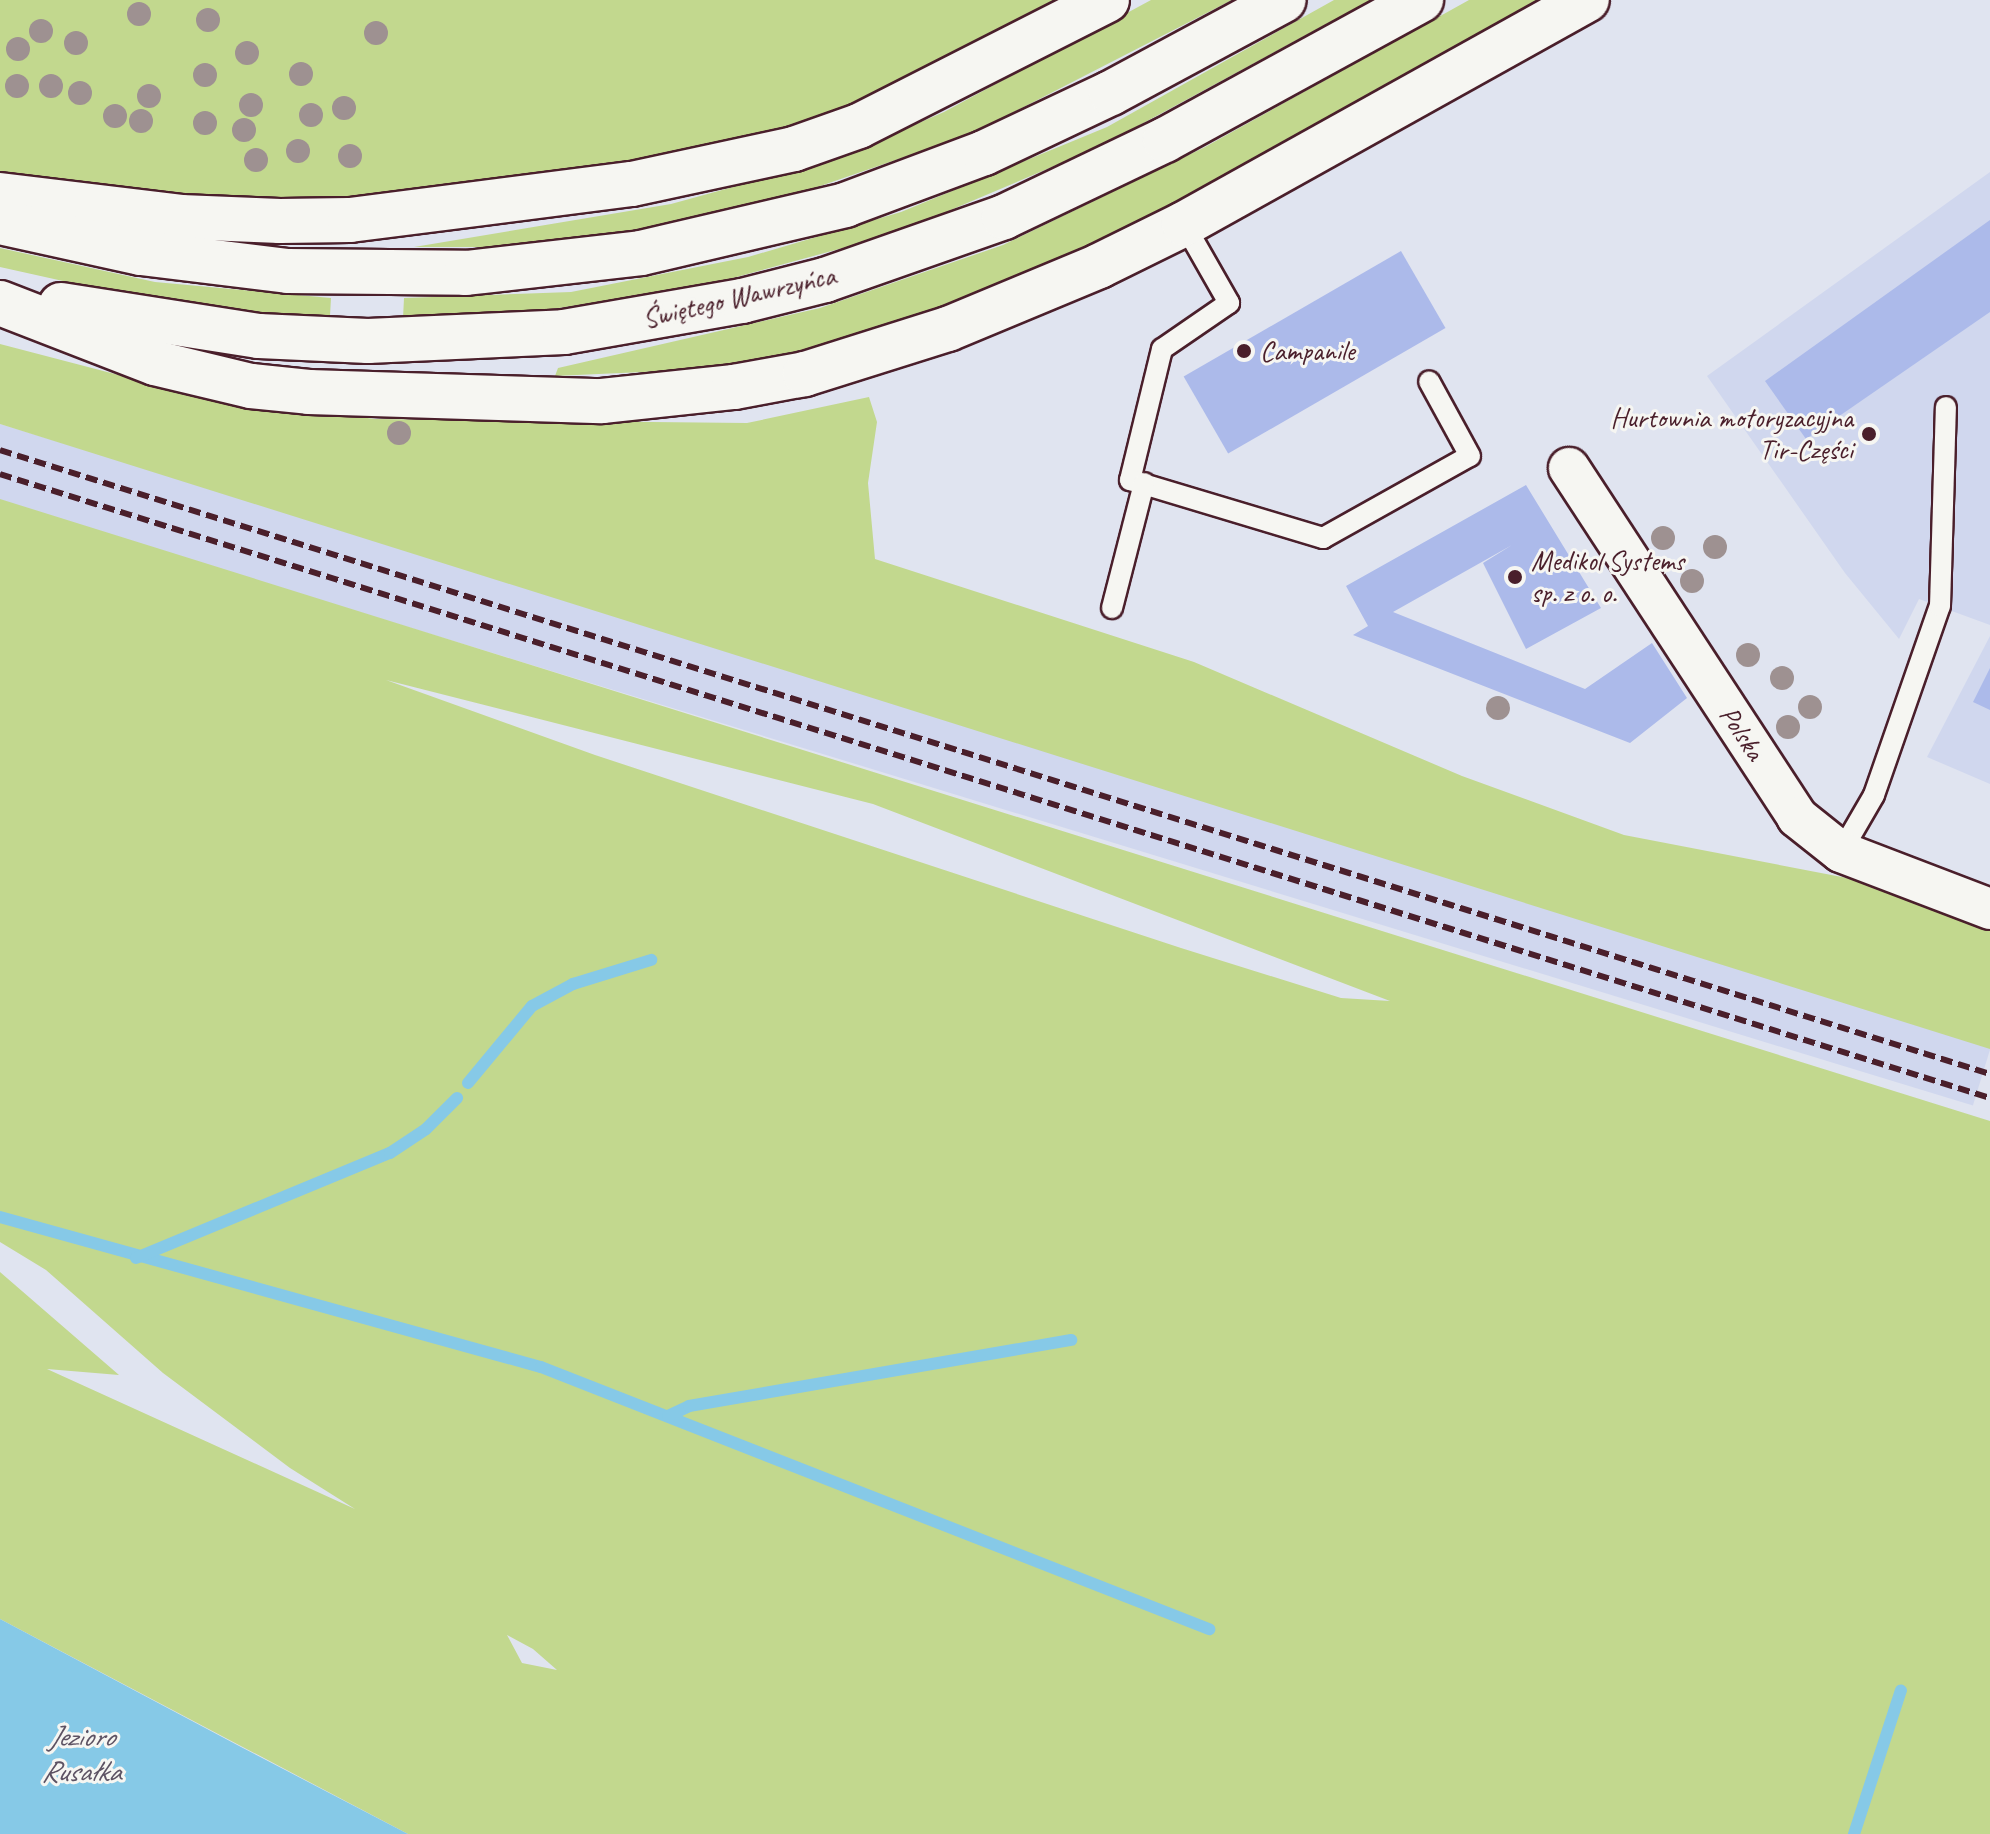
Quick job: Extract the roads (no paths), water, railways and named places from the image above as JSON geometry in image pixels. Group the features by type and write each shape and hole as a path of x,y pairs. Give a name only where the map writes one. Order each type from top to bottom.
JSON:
{"main road":[{"path":"0,195 167,215 294,221 350,220 632,184 794,149 859,126 1107,0"},
{"path":"0,222 141,253 302,272 466,273 641,253 845,205 984,153 1284,0"},
{"name":"Świętego Wawrzyńca","path":"0,291 173,326 368,341 468,340 660,318 825,280 1004,217 1165,140 1421,0"},
{"path":"0,303 155,363 251,386 379,397 602,401 734,387 876,354 1035,295 1184,224 1587,0"}],"street":[{"name":"Polska","path":"1569,468 1797,817 1841,852 1990,909"}],"lane":[{"path":"1184,224 1229,303 1162,349 1130,480 1323,538 1470,456 1429,381"},
{"path":"1841,852 1874,795 1940,606 1946,407"},
{"path":"1112,608 1144,483"}],"water":[{"name":"Jezioro Rusałka","path":"0,1619 241,1747 408,1834 0,1834"}],"waterway":[{"path":"468,1083 532,1006 573,984 651,960"},
{"path":"136,1258 390,1153 426,1129 457,1098"},
{"path":"0,1217 541,1367 1209,1629"},
{"path":"668,1416 689,1406 1071,1340"},
{"path":"1854,1834 1901,1690"}],"railway":[{"path":"0,450 1990,1074"},
{"path":"0,474 1990,1098"}],"place":[{"name":"Campanile","path":"1244,351"},
{"name":"Hurtownia motoryzacyjna Tir-Części","path":"1869,434"},
{"name":"Medikol Systems sp. z o. o.","path":"1515,577"}]}
